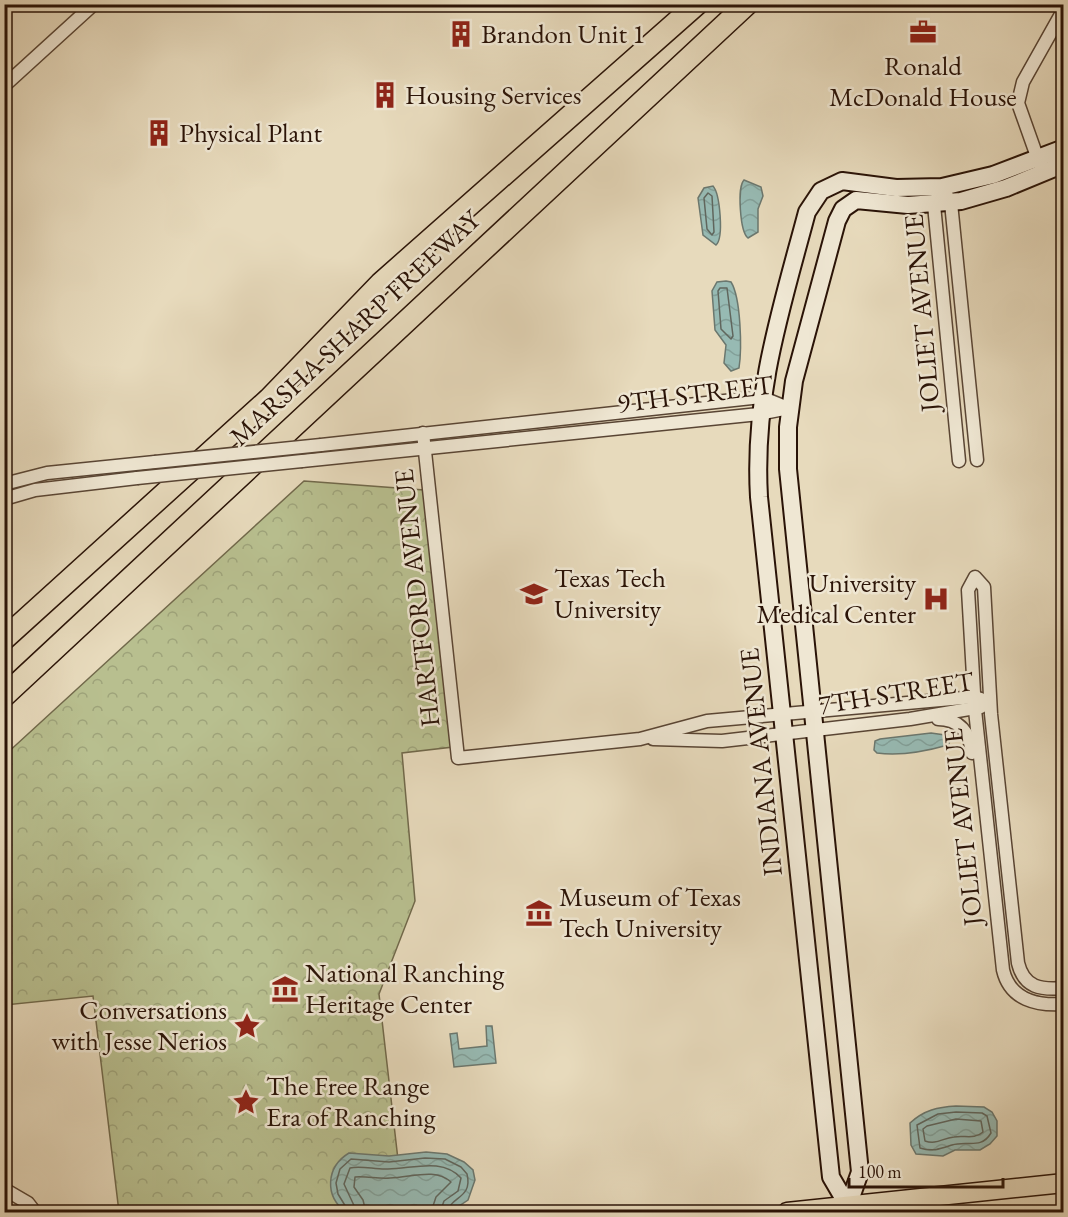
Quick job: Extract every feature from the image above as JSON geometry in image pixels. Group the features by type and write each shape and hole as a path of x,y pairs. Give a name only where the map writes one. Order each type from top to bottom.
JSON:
{"highway":[{"name":"MARSHA SHARP FREEWAY","path":"4,639 269,399 381,283 697,4"},
{"name":"MARSHA SHARP FREEWAY","path":"4,696 747,4"},
{"path":"4,623 54,583 149,497 174,485"}],"main road":[{"path":"787,1212 848,1209 1064,1183"}],"street":[{"path":"4,86 94,4"},
{"path":"1040,164 1018,104 1023,82 1064,9"},
{"path":"934,205 994,192 1064,148"},
{"path":"942,187 1040,164 1064,164"},
{"name":"INDIANA AVENUE","path":"848,1209 831,1177 759,497 759,414 772,342 809,206 820,191 837,182 848,180 905,188 942,187"},
{"name":"JOLIET AVENUE","path":"942,187 951,203 977,460"},
{"name":"JOLIET AVENUE","path":"942,187 934,205 959,461"},
{"name":"INDIANA AVENUE","path":"848,1209 860,1172 788,477 789,408 799,356 837,221 843,209 850,203 861,200 902,205 934,205"},
{"name":"9TH STREET","path":"4,484 47,473 761,397 789,408"},
{"name":"9TH STREET","path":"4,499 42,489 759,414 789,408"},
{"name":"HARTFORD AVENUE","path":"423,434 458,758"},
{"name":"JOLIET AVENUE","path":"1064,988 1041,988 1028,983 1018,963 990,704 984,587 975,577 968,590 974,697 1002,965 1007,982 1020,996 1036,1004 1064,1004"},
{"name":"7TH STREET","path":"458,758 640,739 707,722 781,713 974,697 990,704"},
{"name":"7TH STREET","path":"640,739 699,742 783,734 975,710 990,704"},
{"path":"910,719 948,719 958,724 970,739 972,756 981,770"},
{"path":"4,1190 28,1203 35,1212"}],"green space":[{"name":"National Ranching Heritage Center","path":"304,481 424,490 453,747 402,753 415,901 379,994 404,1212 119,1212 93,996 5,1005 5,755"}],"water":[{"path":"744,180 761,187 763,196 758,209 758,232 748,238 743,227 740,209"},
{"path":"713,186 718,198 720,216 720,234 716,245 703,235 698,198 704,188"},
{"path":"717,282 731,282 734,290 740,324 739,368 731,371 724,363 726,345 715,330 712,291"},
{"path":"931,733 945,735 950,741 948,745 904,753 886,754 877,753 874,750 875,741 880,739"},
{"path":"486,1026 492,1026 496,1063 454,1067 450,1034 457,1033 459,1049 487,1046"},
{"path":"956,1106 984,1107 992,1112 997,1121 997,1136 980,1150 955,1150 943,1156 916,1154 911,1145 910,1123 931,1110"},
{"path":"426,1152 447,1154 464,1162 473,1170 475,1180 468,1200 450,1212 346,1212 334,1198 331,1190 332,1174 341,1159 349,1153 389,1156"}],"place":[{"name":"Ronald McDonald House","path":"923,32"},
{"name":"Brandon Unit 1","path":"461,34"},
{"name":"Housing Services","path":"385,95"},
{"name":"Physical Plant","path":"159,133"},
{"name":"Texas Tech University","path":"534,594"},
{"name":"University Medical Center","path":"936,599"},
{"name":"Museum of Texas Tech University","path":"539,913"},
{"name":"National Ranching Heritage Center","path":"285,989"},
{"name":"Conversations with Jesse Nerios","path":"247,1026"},
{"name":"The Free Range Era of Ranching","path":"246,1102"}]}
